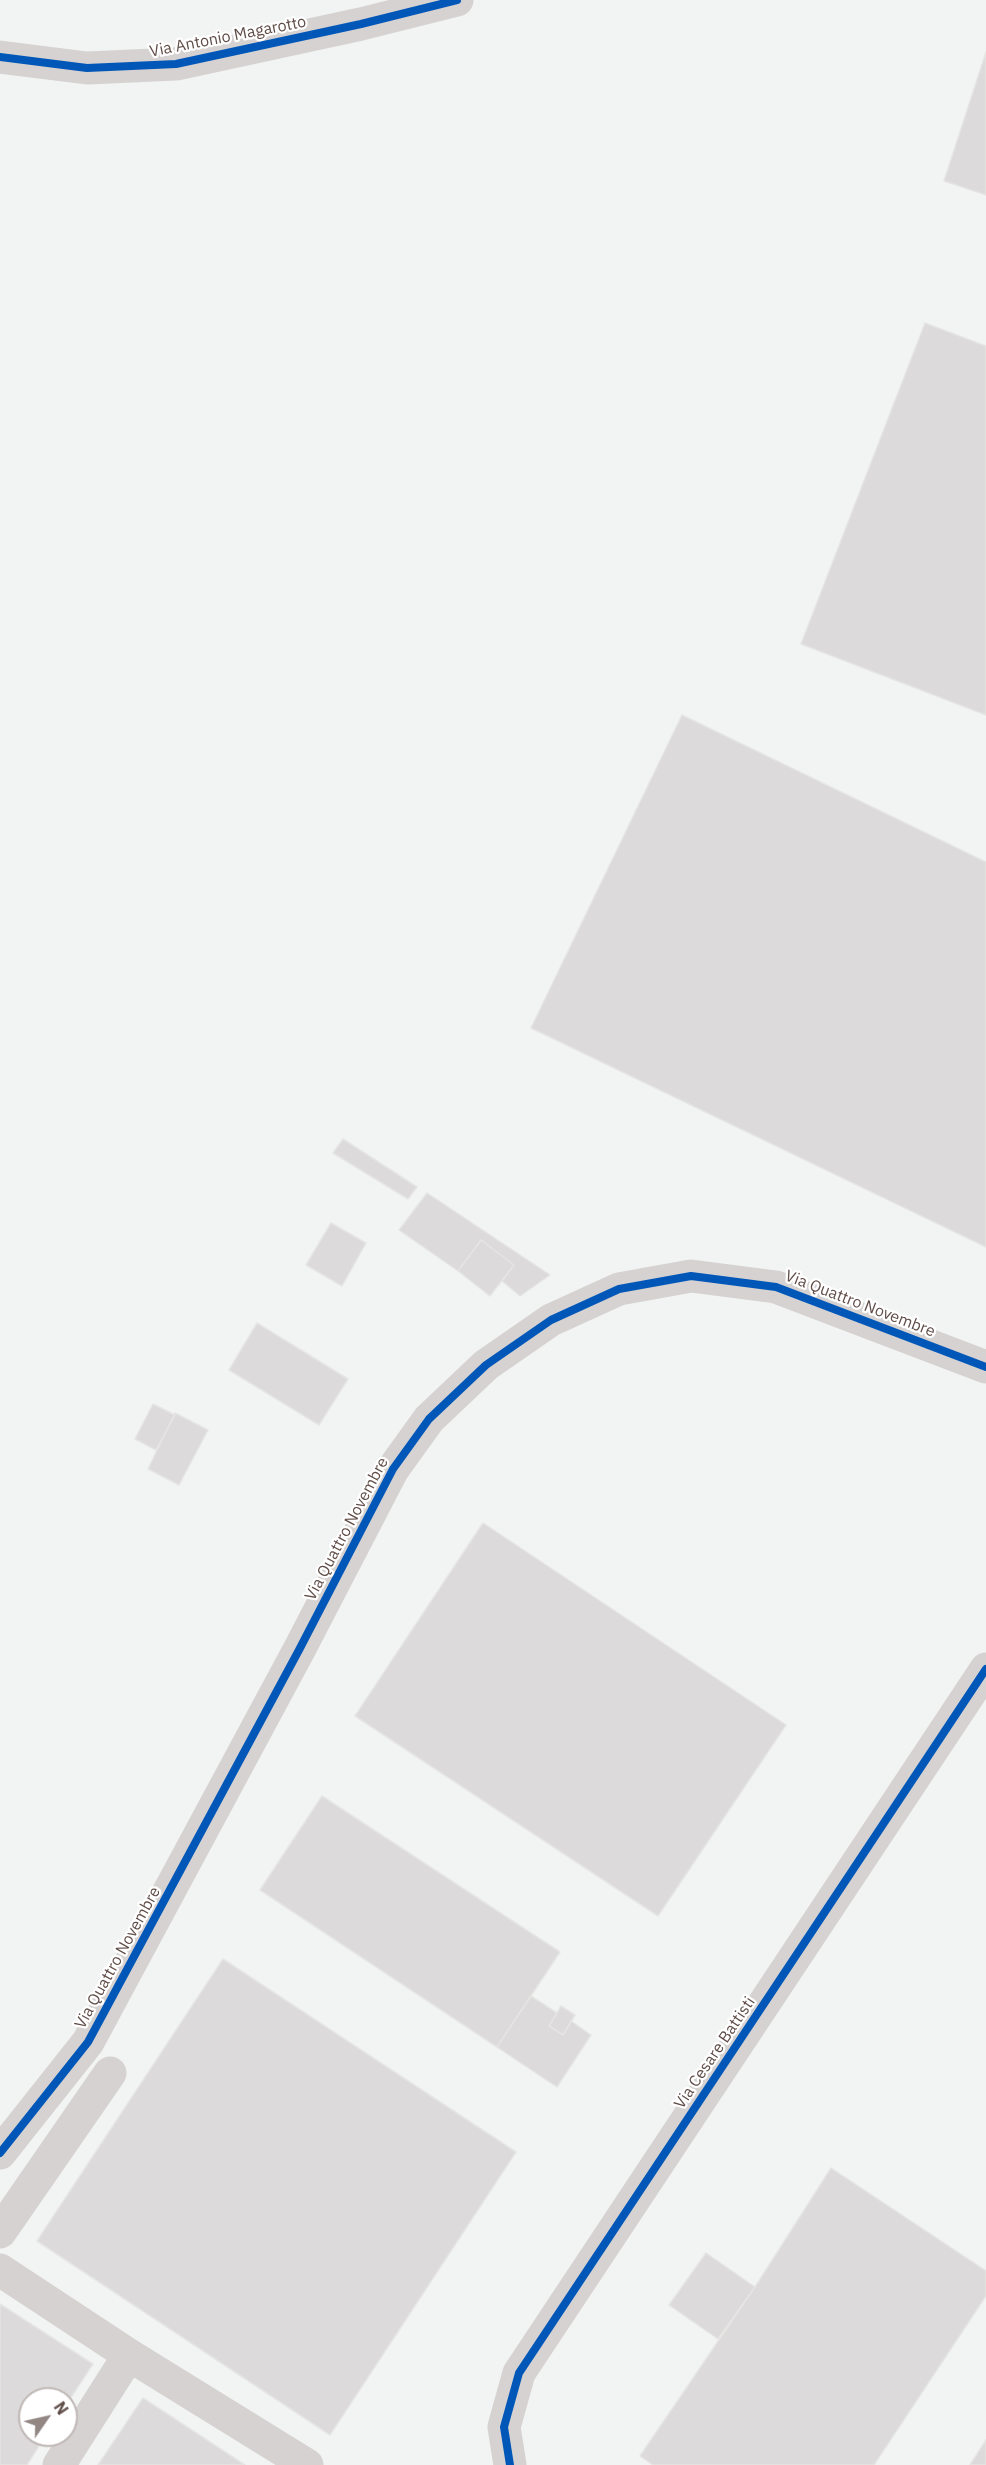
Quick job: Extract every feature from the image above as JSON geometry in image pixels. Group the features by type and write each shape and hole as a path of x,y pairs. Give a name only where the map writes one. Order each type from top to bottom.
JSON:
{"street":[{"name":"Via Antonio Magarotto","path":"0,57 87,68 176,64 361,24 457,0"},
{"name":"Via Quattro Novembre","path":"0,2153 88,2042 294,1660 393,1469 429,1419 486,1365 551,1320 620,1289 691,1276 776,1287 986,1367"},
{"name":"Via Cesare Battisti","path":"510,2465 504,2427 519,2373 986,1669"},
{"path":"0,2232 110,2073"},
{"path":"0,2270 129,2355 307,2465"},
{"path":"59,2465 129,2355"}],"building":[{"path":"986,52 986,195 944,181"},
{"path":"925,323 986,346 986,715 801,644"},
{"path":"682,715 986,862 986,1247 531,1028"},
{"path":"343,1139 417,1187 408,1199 333,1153"},
{"path":"427,1193 550,1275 520,1296 502,1281 514,1265 481,1240 458,1271 399,1230"},
{"path":"331,1223 366,1243 342,1286 306,1265"},
{"path":"481,1240 514,1265 490,1296 458,1271"},
{"path":"257,1323 348,1379 319,1425 229,1370"},
{"path":"153,1404 175,1415 156,1450 135,1439"},
{"path":"175,1413 208,1430 179,1485 148,1469"},
{"path":"483,1523 786,1725 658,1916 355,1716"},
{"path":"322,1796 560,1952 497,2047 260,1890"},
{"path":"223,1959 516,2152 330,2435 37,2241"},
{"path":"531,1996 557,2013 549,2026 563,2035 571,2021 591,2035 557,2087 497,2047"},
{"path":"561,2006 575,2015 563,2035 549,2026"},
{"path":"831,2168 986,2271 986,2296 874,2465 653,2465 640,2456 755,2287"},
{"path":"706,2253 755,2287 718,2339 669,2305"},
{"path":"0,2304 93,2364 78,2387 18,2387 18,2447 38,2447 27,2465 0,2465"},
{"path":"143,2398 245,2465 98,2465"},
{"path":"986,2440 986,2465 970,2465"}],"cycle path":[{"path":"0,57 87,68 176,64 361,24 457,0"},
{"path":"0,2153 88,2042 299,1650 393,1469 429,1419 486,1365 551,1320 619,1289 691,1276 776,1287 986,1367"},
{"path":"510,2465 504,2427 519,2373 986,1669"}]}
